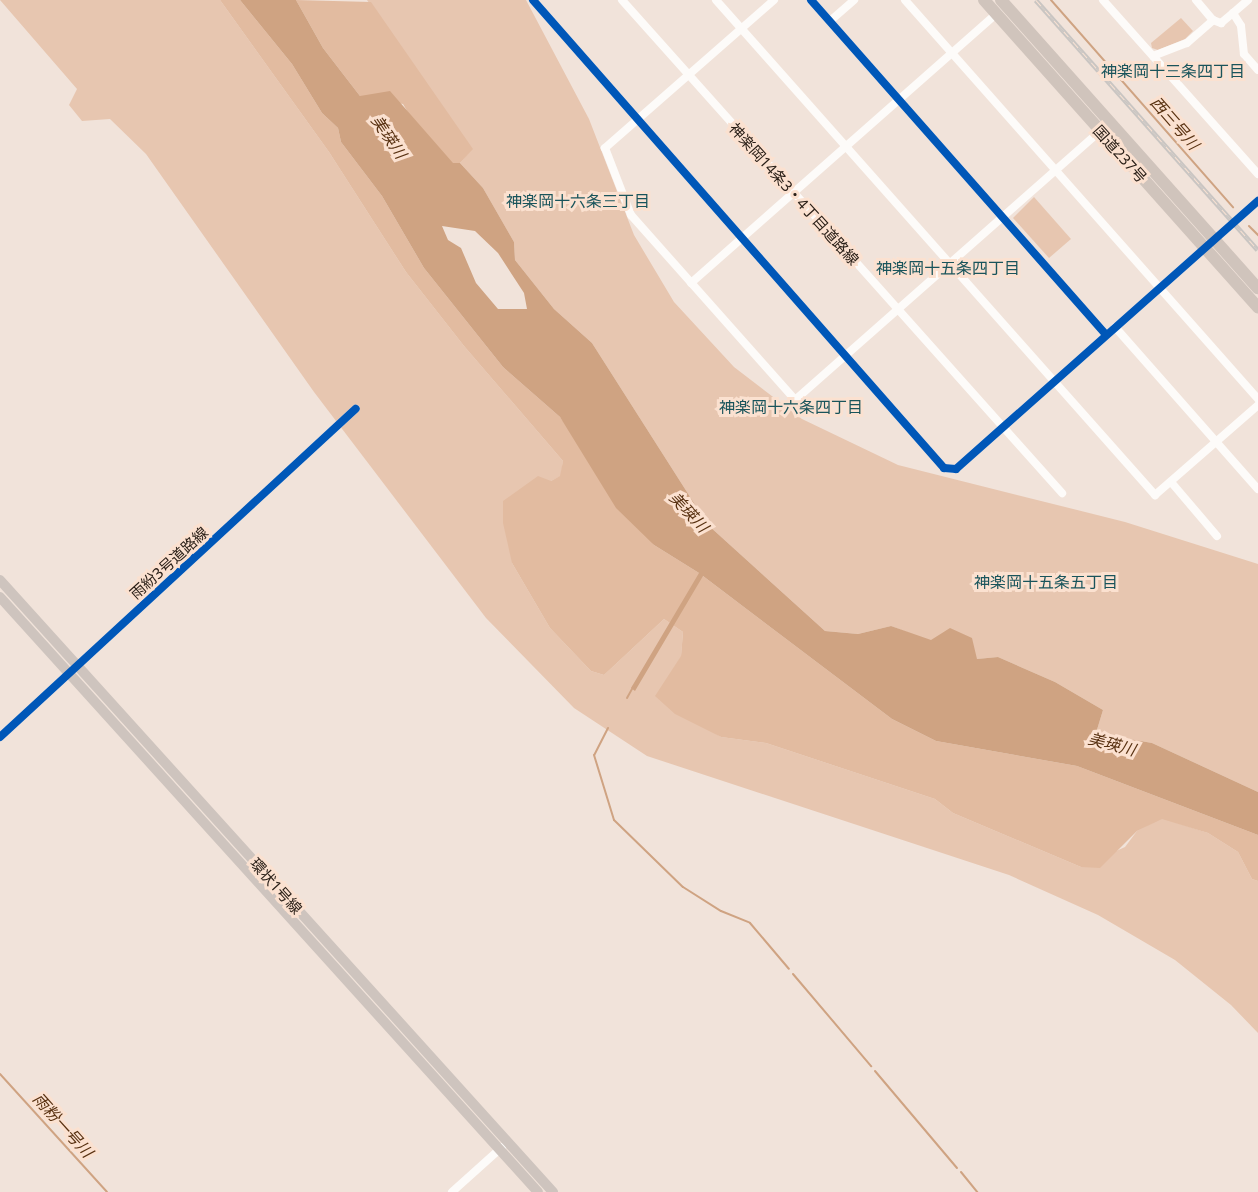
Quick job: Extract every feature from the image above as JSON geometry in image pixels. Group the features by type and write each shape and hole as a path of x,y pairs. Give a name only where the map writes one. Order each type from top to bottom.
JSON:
{"highway":[{"name":"国道237号","path":"984,0 1104,127 1215,238 1258,288"},
{"name":"国道237号","path":"1003,3 1205,248 1258,308"}],"main road":[{"name":"環状1号線","path":"0,580 504,1145 538,1192"},
{"name":"環状1号線","path":"0,597 69,675 504,1145 553,1192"}],"street":[{"path":"533,0 636,121 944,468 956,469 1258,201"},
{"name":"神楽岡14条3・4丁目道路線","path":"622,0 1062,493"},
{"path":"716,0 1155,495 1258,405"},
{"path":"774,0 605,148 631,215 795,400 1104,127"},
{"path":"811,0 1106,335"},
{"path":"830,21 854,0"},
{"path":"905,0 1258,399"},
{"path":"1103,0 1258,174"},
{"path":"1196,0 1213,20 1221,23 1248,0"},
{"path":"691,283 996,14 1003,3"},
{"path":"1233,13 1241,26 1244,54 1258,70"},
{"path":"1153,56 1187,43 1213,20"},
{"path":"1115,327 1258,489"},
{"name":"雨紛3号道路線","path":"0,737 356,409"},
{"path":"1171,482 1217,536"},
{"path":"452,1192 504,1145"}],"shaded area":[{"path":"0,0 220,0 329,152 406,272 464,346 563,461 561,476 551,481 512,563 550,628 591,671 604,675 664,619 683,632 681,657 656,696 721,737 766,743 935,799 953,813 1081,867 1125,847 1137,831 1162,818 1208,833 1238,852 1252,879 1258,881 1258,1033 1231,1005 1175,960 1098,915 1009,875 647,756 574,708 486,618 314,392 146,154 110,119 82,121 69,105 77,89"},
{"path":"220,0 240,0 292,64 322,113 338,128 341,142 382,196 424,268 503,367 560,417 654,545 699,573 892,719 936,741 1077,766 1258,835 1258,881 1252,879 1238,852 1208,833 1162,819 1137,831 1100,868 1081,867 953,813 935,799 766,743 721,737 675,714 655,696 681,656 683,632 664,619 604,675 591,671 550,628 512,563 503,523 503,501 538,476 551,481 560,476 563,461 464,346 406,272 329,152"},
{"path":"296,0 371,2 473,149 460,163 453,164 415,124 403,104 360,96 323,48"},
{"path":"367,0 526,0 589,119 634,235 674,302 734,367 802,419 898,465 1125,522 1258,564 1258,792 1152,743 1096,733 1103,710 1055,682 998,657 977,659 891,626 858,634 825,631 708,525 592,343 554,309 515,260 514,242 483,188 460,163 472,149"},
{"path":"1181,18 1193,31 1185,39 1158,50 1152,48 1151,43"},
{"path":"1034,197 1071,239 1049,258 1013,218"}],"water":[{"name":"美瑛川","path":"240,0 296,0 323,48 360,96 390,91 453,163 460,163 483,188 514,242 515,260 554,309 592,343 708,525 825,631 858,634 891,626 931,640 950,628 972,638 977,659 998,657 1055,682 1103,710 1096,733 1152,743 1258,792 1258,835 1077,766 936,741 892,719 703,576 635,691 631,688 699,573 654,545 616,508 560,417 503,367 424,268 382,196 341,142 338,128 322,113 292,64","holes":["442,226 475,231 498,253 524,293 527,309 498,309 476,283 461,248 448,240"]}],"waterway":[{"name":"西三号川","path":"1051,0 1233,207"},
{"name":"西三号川","path":"1249,226 1258,235"},
{"path":"627,698 633,687"},
{"path":"608,728 594,755 614,820 683,887 721,911 750,923 789,969"},
{"path":"793,974 871,1066"},
{"path":"875,1071 957,1168"},
{"name":"雨粉一号川","path":"0,1074 107,1192"},
{"path":"961,1172 977,1192"}],"railway":[{"path":"1036,0 1258,250"}],"cycle path":[{"path":"533,0 944,468 956,469 1258,201"},
{"path":"811,0 1106,335"},
{"path":"0,737 356,409"}],"district":[{"name":"神楽岡十三条四丁目","path":"1173,71"},
{"name":"神楽岡十六条三丁目","path":"578,201"},
{"name":"神楽岡十五条四丁目","path":"948,268"},
{"name":"神楽岡十六条四丁目","path":"791,407"},
{"name":"神楽岡十五条五丁目","path":"1046,582"}]}
